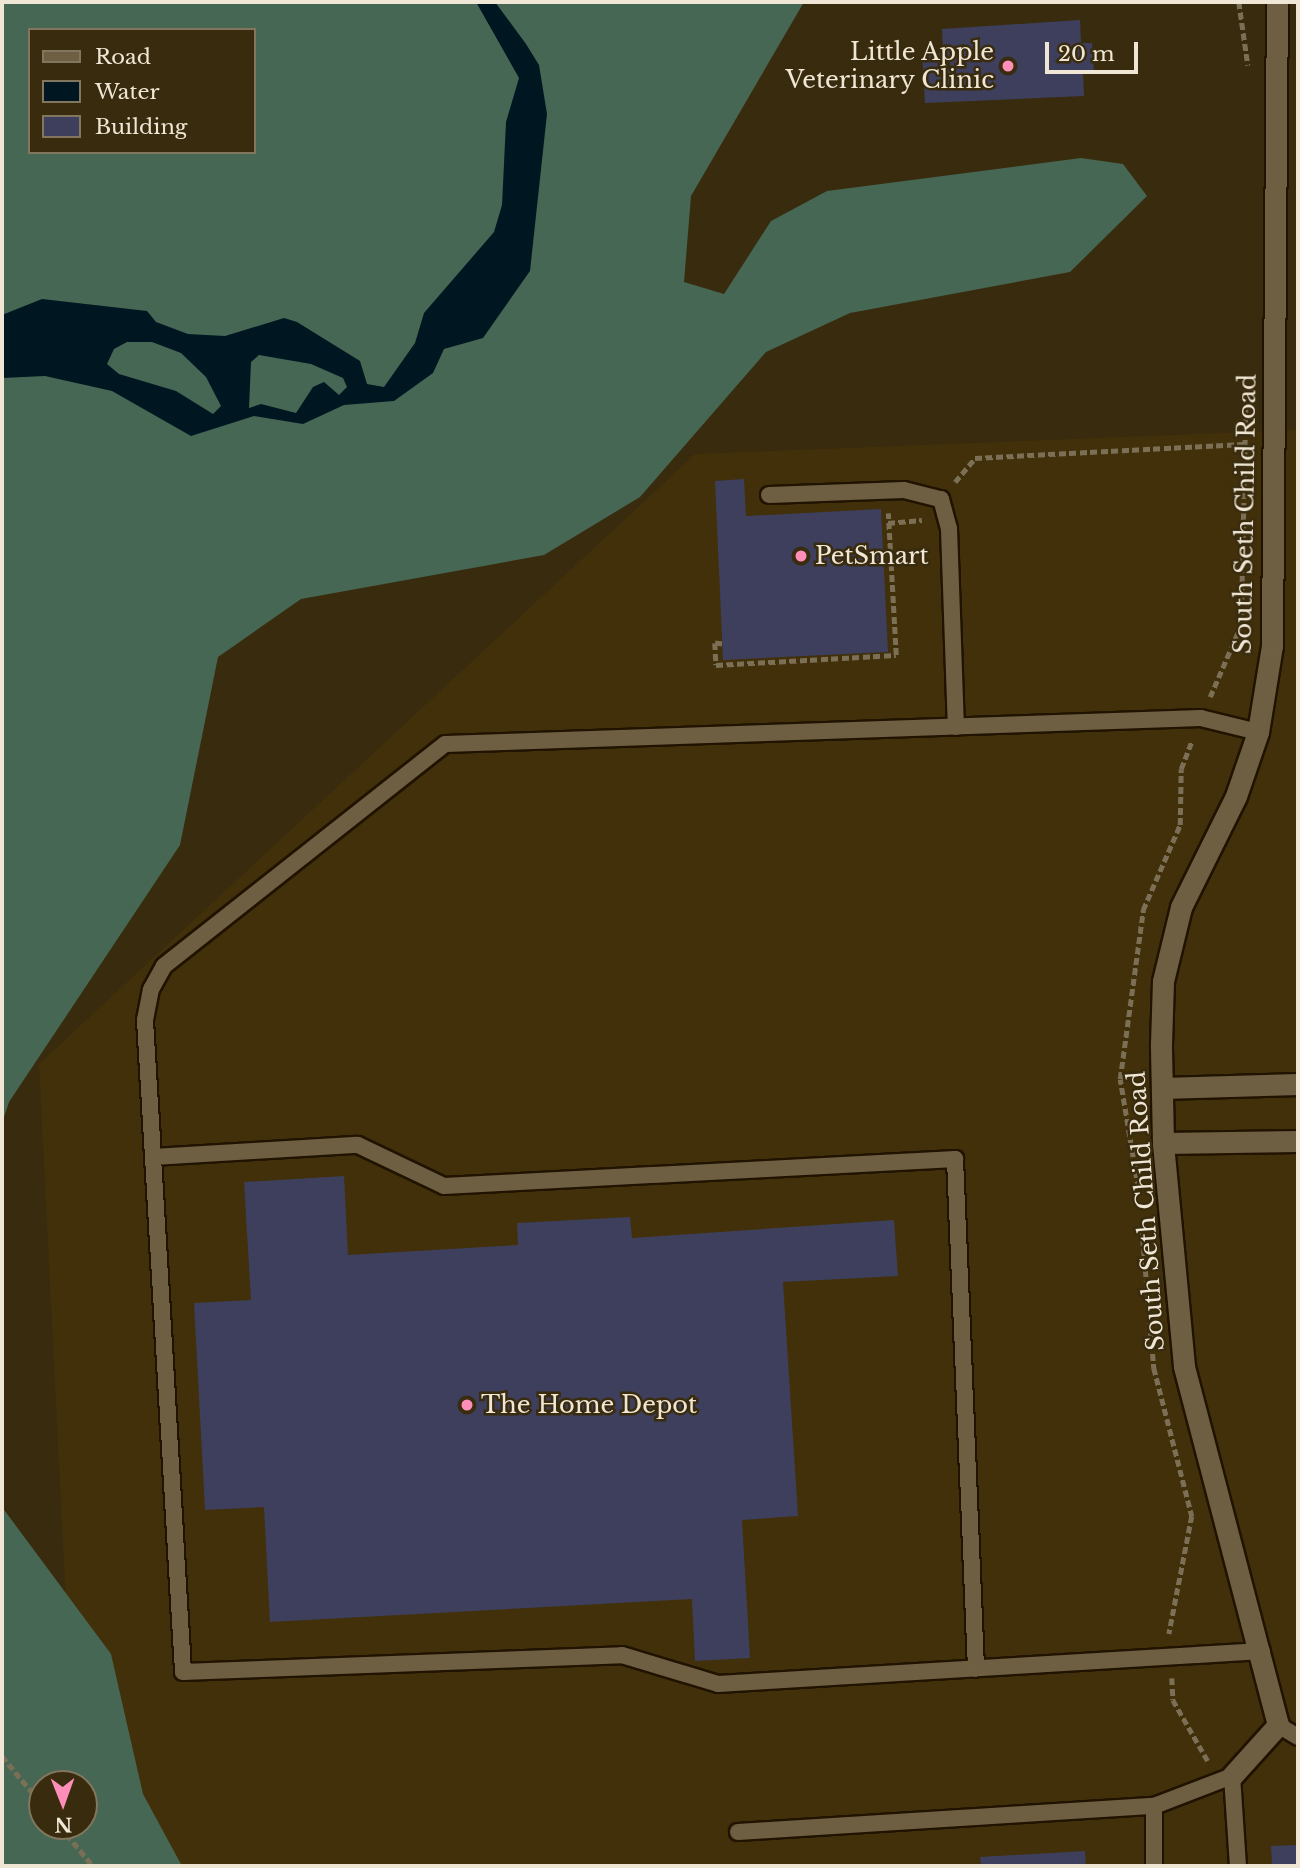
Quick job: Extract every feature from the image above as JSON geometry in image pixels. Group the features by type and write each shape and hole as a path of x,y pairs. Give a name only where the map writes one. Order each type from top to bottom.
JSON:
{"street":[{"name":"South Seth Child Road","path":"1277,2 1272,646 1258,732 1237,796 1181,907 1163,981 1162,1088 1163,1143 1184,1366 1262,1651 1278,1725"},
{"path":"1162,1088 1298,1084"},
{"path":"1163,1143 1298,1141"},
{"path":"1232,1776 1278,1725"}],"lane":[{"path":"769,495 887,491 941,499 949,529 956,727"},
{"path":"1258,732 1201,718 445,744 164,966 151,989 145,1020 183,1672 622,1655 718,1684 1262,1651"},
{"path":"153,1157 358,1145 444,1186 955,1159 976,1669"},
{"path":"1278,1725 1298,1737"},
{"path":"737,1832 1154,1806 1232,1776 1238,1866"},
{"path":"1154,1806 1154,1866"}],"path":[{"path":"888,523 920,522 975,458 1244,444"},
{"path":"722,644 715,643 716,665 896,654 887,491"},
{"path":"2,1756 28,1787"},
{"path":"72,1840 93,1866"}],"shaded area":[{"path":"1298,430 1298,1866 158,1866 98,1793 98,1770 79,1770 74,1764 39,1064 695,454"}],"green space":[{"path":"2,2 804,2 691,196 684,282 724,294 771,221 827,191 1081,158 1123,164 1147,196 1070,272 850,313 766,352 640,497 544,555 301,599 218,657 180,845 9,1102 2,1123"},
{"path":"2,1507 111,1654 143,1794 182,1866 2,1866"}],"water":[{"path":"476,2 495,2 539,65 547,114 530,271 483,338 444,349 433,373 394,401 344,405 303,424 254,416 191,436 112,391 45,376 2,378 2,315 42,299 147,311 156,322 188,334 225,336 284,318 297,322 360,361 367,384 384,387 415,343 424,313 494,232 502,205 506,122 519,78","holes":["127,342 152,342 181,353 206,377 221,406 213,414 176,391 119,374 107,364 114,349","259,355 311,364 343,378 347,387 339,395 324,382 313,387 296,413 261,404 249,408 251,362"]}],"building":[{"name":"Little Apple Veterinary Clinic","path":"1080,20 1081,43 1092,43 1094,73 1083,74 1084,96 925,103 922,54 943,53 942,29"},
{"name":"PetSmart","path":"744,479 746,516 881,509 888,652 723,660 715,481"},
{"name":"The Home Depot","path":"344,1176 348,1255 518,1245 517,1223 630,1217 632,1238 894,1220 898,1276 783,1282 798,1516 742,1520 750,1658 695,1661 692,1599 270,1622 264,1507 205,1510 194,1303 251,1300 244,1182"},
{"path":"1298,1845 1298,1866 1272,1866 1271,1846"},
{"path":"1085,1851 1086,1866 981,1866 980,1857"}],"place":[{"name":"Little Apple Veterinary Clinic","path":"1008,66"},
{"name":"PetSmart","path":"801,556"},
{"name":"The Home Depot","path":"467,1405"}]}
